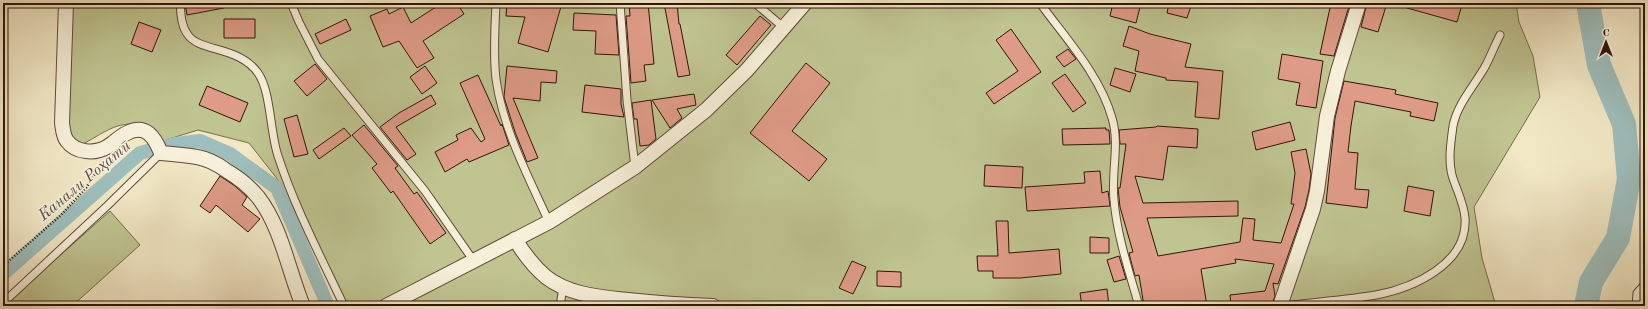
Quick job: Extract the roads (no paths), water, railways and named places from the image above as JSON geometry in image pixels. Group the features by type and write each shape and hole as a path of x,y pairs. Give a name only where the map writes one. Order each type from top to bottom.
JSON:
{"street":[{"path":"66,3 62,123 66,140 76,148 89,151 98,150 106,147 132,131 141,130 152,135 160,151 207,160 242,180 258,197 276,227 296,290 303,306"},
{"path":"386,306 549,222 635,167 706,110 747,70 805,3"},
{"path":"1280,306 1313,209 1328,116 1338,71 1359,3"},
{"path":"515,239 526,258 546,278 563,287 594,296 666,304 713,306"}],"lane":[{"path":"180,3 183,25 190,38 199,43 236,55 246,61 259,74 266,93 272,132 279,160 303,218 344,306"},
{"path":"291,3 318,59 425,191 473,260"},
{"path":"496,3 495,64 501,105 506,124 549,222"},
{"path":"620,3 627,100 635,167"},
{"path":"755,3 783,27"},
{"path":"1040,3 1078,52 1094,78 1112,118 1115,137 1113,174 1115,212 1123,250 1139,306"},
{"path":"1286,306 1376,295 1392,291 1408,285 1441,267 1456,252 1463,237 1465,218 1451,168 1453,127 1458,112 1486,66 1500,35"},
{"path":"3,303 108,206 160,151"},
{"path":"1636,306 1637,293 1645,284"},
{"path":"560,306 563,287"}],"waterway":[{"path":"1586,306 1591,282 1618,238 1629,179 1624,124 1599,65 1589,3"},
{"name":"Канали Роҳатӣ","path":"3,274 140,153 175,144 200,141 230,154 277,188 328,306"}]}
